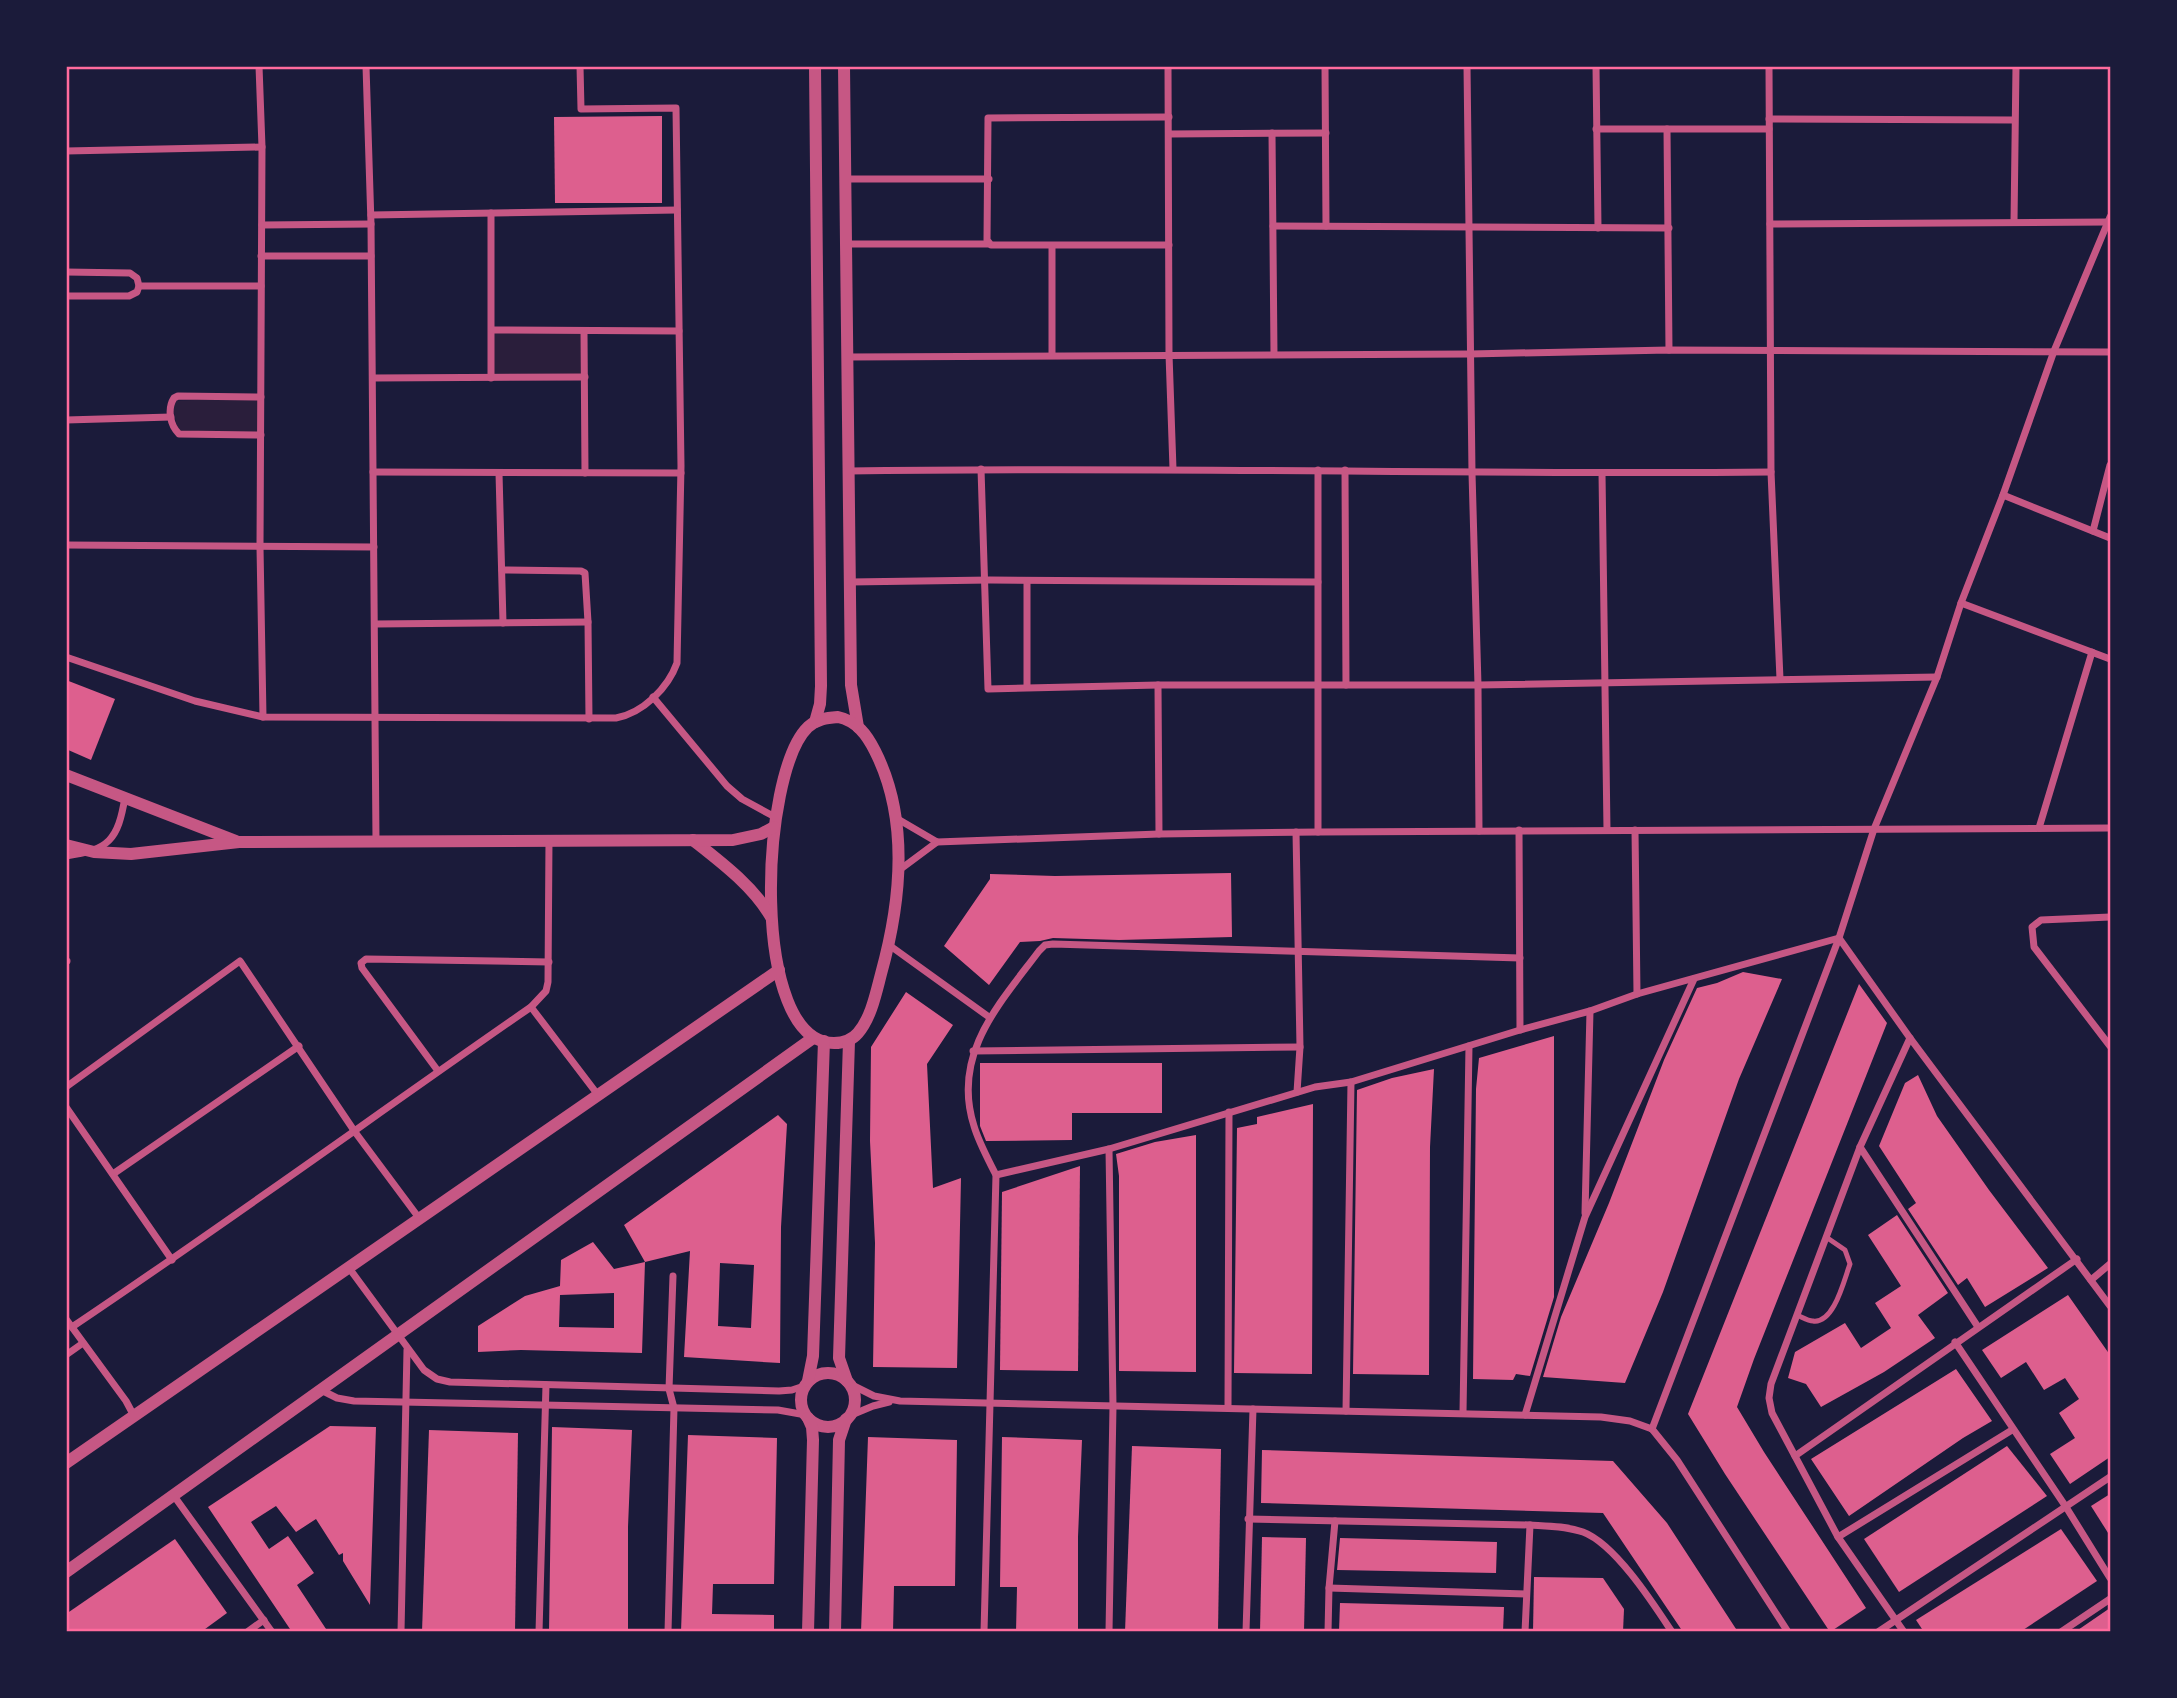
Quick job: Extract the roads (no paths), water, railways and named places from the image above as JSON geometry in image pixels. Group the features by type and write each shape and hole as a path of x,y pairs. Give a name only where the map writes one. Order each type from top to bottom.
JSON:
{"street":[{"path":"259,66 262,147 260,547 263,717"},
{"path":"366,66 373,378 376,841"},
{"path":"66,657 195,701 263,717 589,719 624,716 666,686 677,663 681,473 676,108 581,109 580,66"},
{"path":"815,66 821,686 815,722 800,738 781,787 774,822 771,871 779,970 790,1011 797,1023 819,1040 833,1043 849,1041 858,1032 872,1004 889,945 898,871 896,818 888,779 869,739 848,719 815,722"},
{"path":"844,66 851,685 858,727"},
{"path":"1168,66 1173,469"},
{"path":"1325,66 1326,226"},
{"path":"1467,66 1479,831"},
{"path":"1596,66 1598,228"},
{"path":"1769,66 1771,472 1780,679"},
{"path":"2014,222 2016,66"},
{"path":"989,244 988,118 1169,117"},
{"path":"1769,119 2014,120"},
{"path":"1596,129 1769,129"},
{"path":"1667,129 1669,350"},
{"path":"1272,133 1274,354"},
{"path":"1169,134 1326,133"},
{"path":"66,151 262,147"},
{"path":"846,179 989,179"},
{"path":"370,215 677,210"},
{"path":"491,213 491,378"},
{"path":"1652,1429 1839,938 1874,828 1937,677 2054,351 2110,219 1769,224"},
{"path":"262,225 371,224"},
{"path":"1273,226 1669,228"},
{"path":"847,244 1169,246"},
{"path":"1052,246 1052,354"},
{"path":"261,256 371,256"},
{"path":"66,272 130,273 137,278 139,286 137,292 129,296 66,296"},
{"path":"139,286 261,286"},
{"path":"492,330 679,331"},
{"path":"584,331 585,473"},
{"path":"847,357 1470,354 1669,350 2110,352"},
{"path":"373,378 585,377"},
{"path":"261,397 178,396 172,401 171,417 172,426 179,434 261,435"},
{"path":"66,420 171,417"},
{"path":"2093,531 2110,465"},
{"path":"981,469 988,689 1158,685 1478,685 1937,677"},
{"path":"849,471 1173,469 1602,474 1771,472"},
{"path":"1318,470 1318,832"},
{"path":"1345,470 1346,685"},
{"path":"373,472 681,473"},
{"path":"499,473 503,623"},
{"path":"1602,474 1607,830"},
{"path":"2003,495 2110,538"},
{"path":"66,545 374,547"},
{"path":"502,570 583,571 588,622 589,719"},
{"path":"1027,581 1027,687"},
{"path":"849,582 1318,582"},
{"path":"1961,604 2110,659"},
{"path":"375,624 588,622"},
{"path":"2039,828 2092,652"},
{"path":"1158,685 1159,834"},
{"path":"653,697 727,786 774,822"},
{"path":"67,776 239,842"},
{"path":"66,856 94,852 117,831 125,797"},
{"path":"896,818 937,842 1296,832 2110,828"},
{"path":"66,845 94,852 131,854 239,842 733,841 761,834 774,822"},
{"path":"1519,830 1520,1030"},
{"path":"1635,830 1637,994"},
{"path":"1296,832 1300,1047 1297,1092"},
{"path":"692,839 739,878 764,904 773,920"},
{"path":"72,1327 172,1260 531,1007 546,990 549,962 549,840"},
{"path":"898,871 937,842"},
{"path":"2110,917 2041,920 2032,927 2031,937 2034,947 2110,1046"},
{"path":"996,1175 1109,1149 1315,1087 1351,1082 1590,1011 1637,994 1839,938"},
{"path":"1839,938 1910,1038 2110,1306"},
{"path":"984,1632 996,1175 972,1123 969,1101 973,1051 989,1017 1039,951 1050,944 1520,958"},
{"path":"889,945 989,1017"},
{"path":"438,1071 362,968 363,960 549,962"},
{"path":"66,1087 240,961 355,1132 419,1218"},
{"path":"66,1463 779,970"},
{"path":"1525,1415 1585,1217 1694,979"},
{"path":"531,1007 597,1095"},
{"path":"1585,1217 1590,1011"},
{"path":"1904,1632 1838,1537 1772,1413 1769,1398 1771,1384 1860,1147 1910,1038"},
{"path":"66,1572 819,1040"},
{"path":"808,1632 813,1440 812,1427 800,1400 813,1356 819,1040"},
{"path":"835,1632 839,1440 855,1401 839,1359 849,1041"},
{"path":"113,1174 299,1046"},
{"path":"1463,1413 1469,1046"},
{"path":"973,1051 1300,1047"},
{"path":"1346,1411 1351,1082"},
{"path":"66,1107 172,1260"},
{"path":"1228,1408 1229,1112"},
{"path":"1860,1147 1978,1326"},
{"path":"1109,1149 1113,1406 1109,1632"},
{"path":"1795,1456 2077,1259"},
{"path":"2091,1280 2110,1264"},
{"path":"349,1268 424,1370 437,1379 450,1382 779,1391 792,1390 806,1384 813,1377 827,1373 835,1374 874,1396 900,1401 1463,1413 1601,1417 1630,1421 1652,1429 1677,1460 1788,1632"},
{"path":"668,1632 674,1408 669,1389 673,1276"},
{"path":"66,1319 134,1416"},
{"path":"1955,1342 2066,1507 2110,1578"},
{"path":"66,1354 83,1343"},
{"path":"401,1632 407,1350"},
{"path":"539,1632 546,1385"},
{"path":"323,1391 337,1398 354,1401 778,1410 807,1416 813,1423 827,1426 834,1426 873,1406 900,1401"},
{"path":"1246,1632 1253,1409"},
{"path":"1838,1537 2012,1430"},
{"path":"1878,1632 2110,1477"},
{"path":"174,1496 272,1632"},
{"path":"1248,1519 1530,1525 1563,1527 1585,1532 1616,1557 1672,1632"},
{"path":"1328,1632 1335,1521"},
{"path":"1525,1632 1530,1525"},
{"path":"1329,1588 1526,1594"},
{"path":"2061,1632 2110,1599"},
{"path":"247,1632 264,1620"}],"lane":[{"path":"1797,1315 1822,1321 1831,1314 1850,1264 1845,1250 1826,1237"}]}
